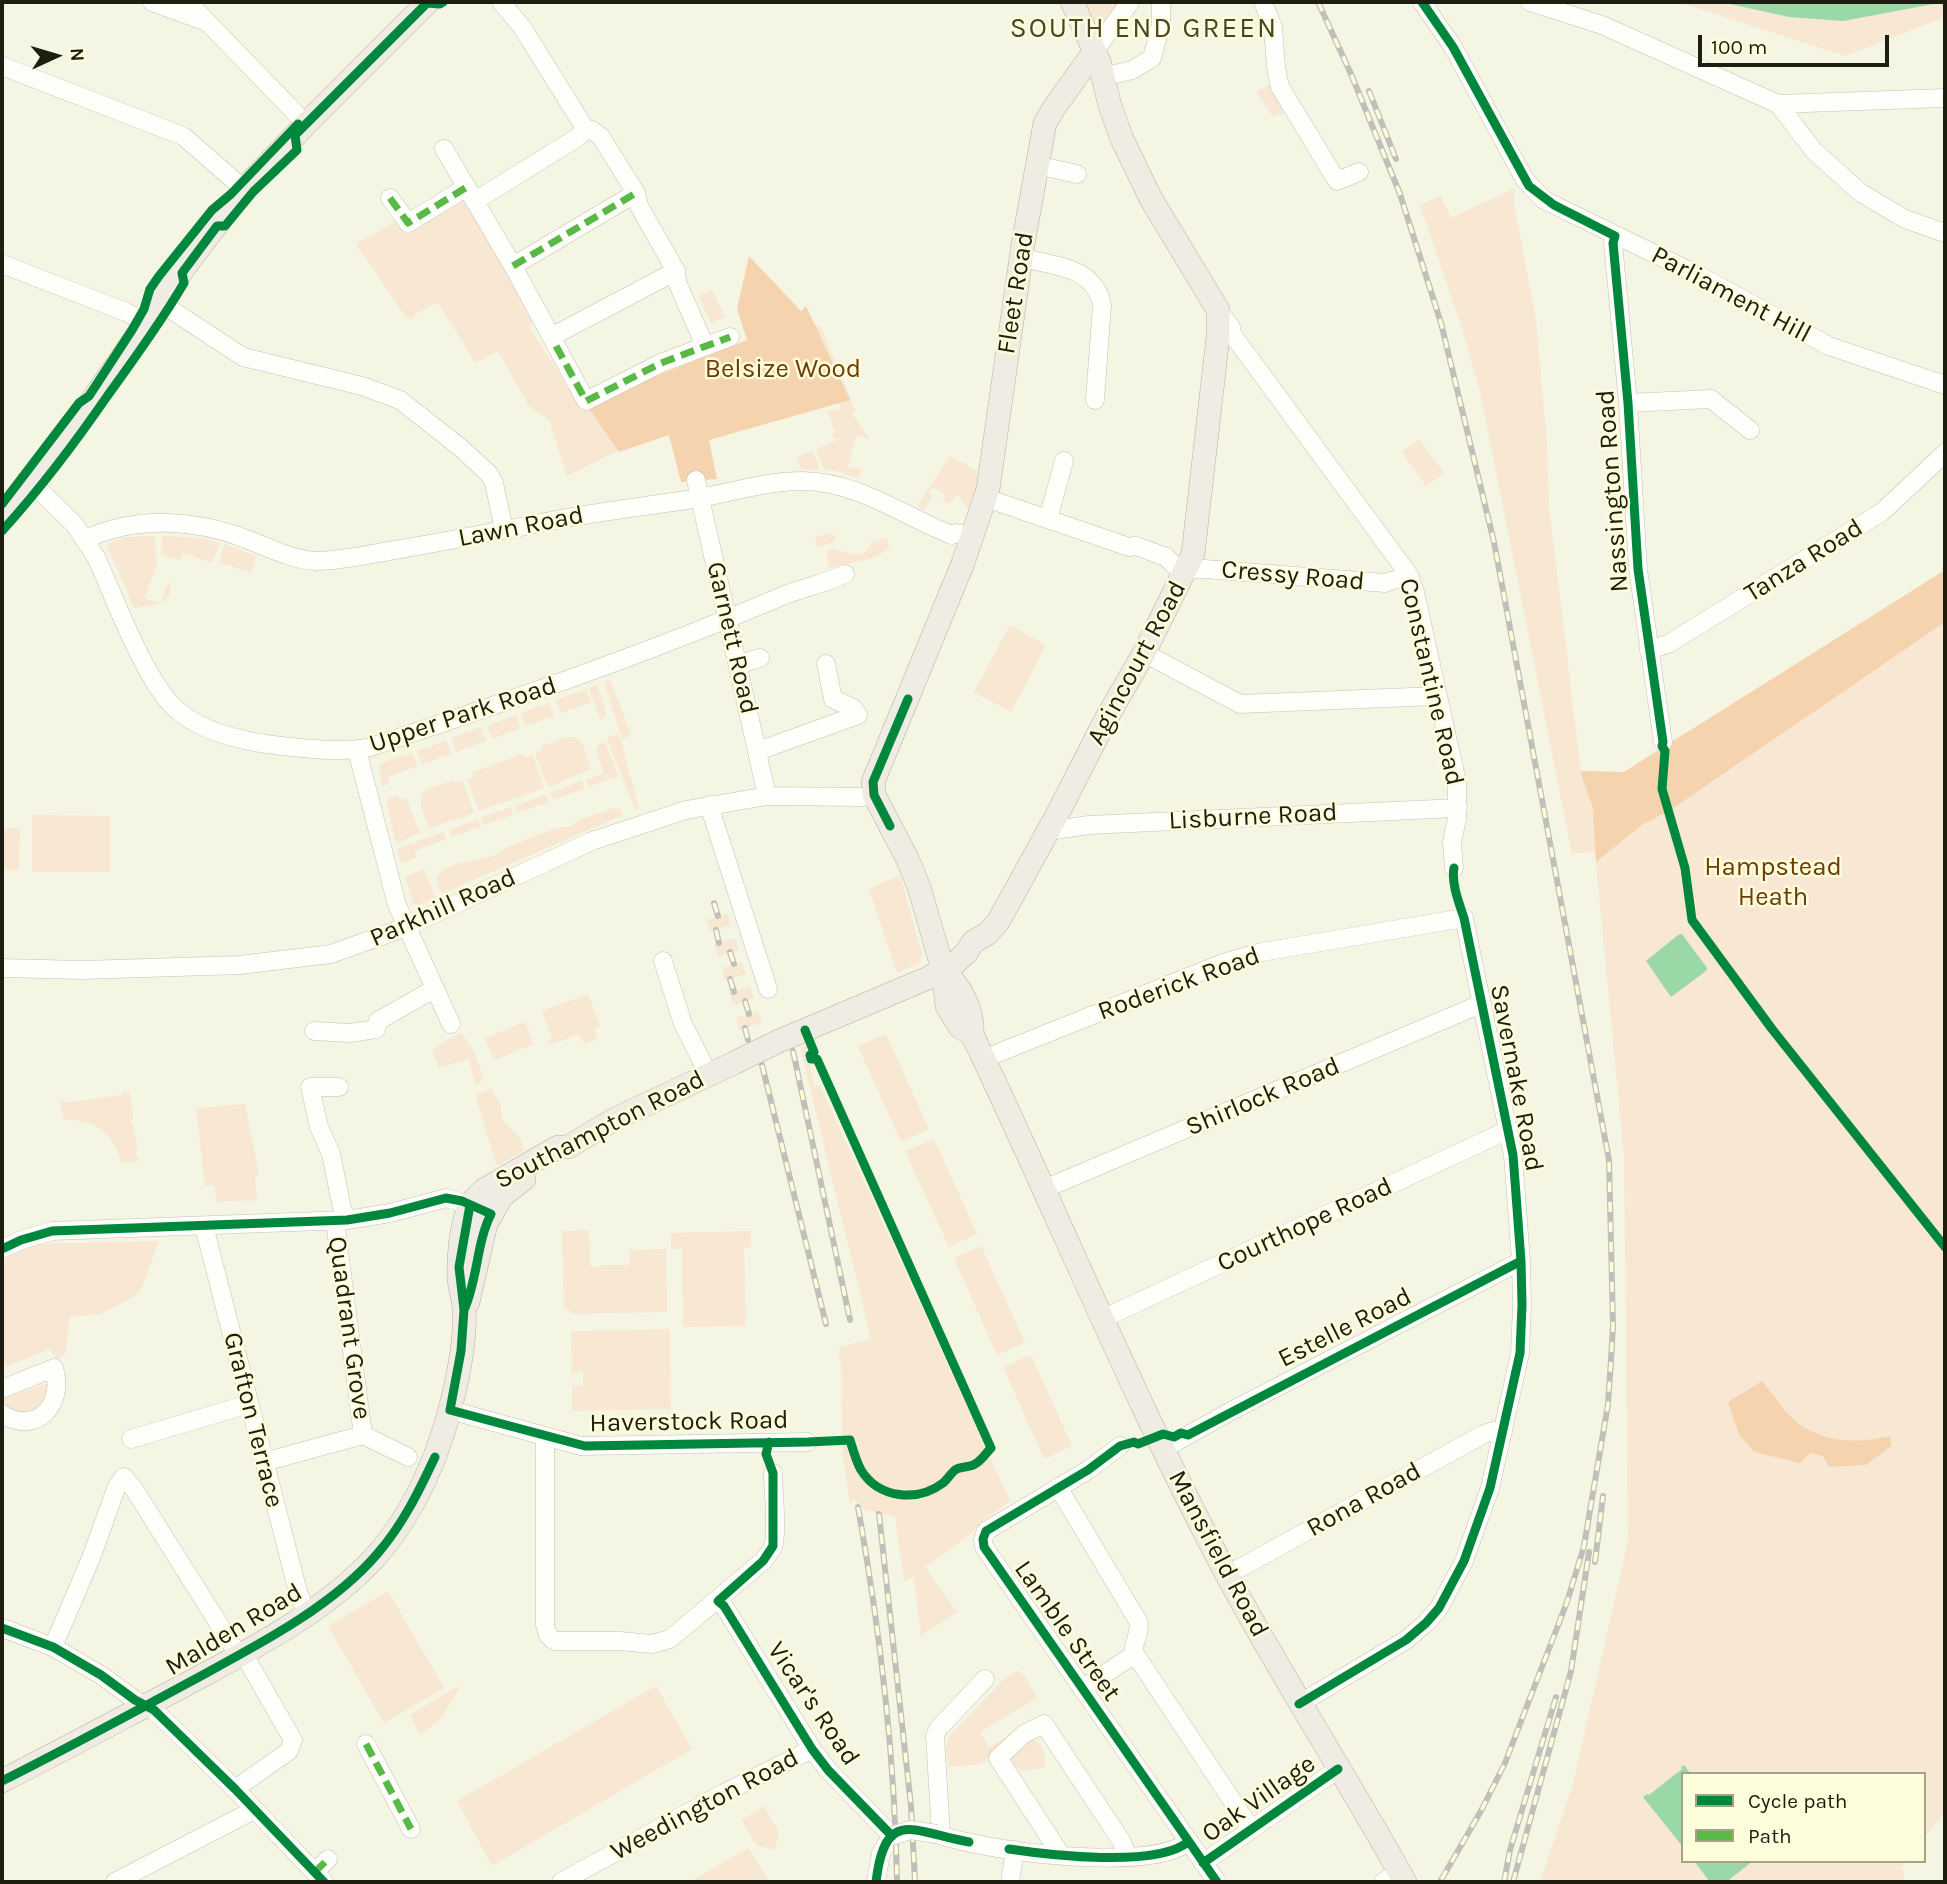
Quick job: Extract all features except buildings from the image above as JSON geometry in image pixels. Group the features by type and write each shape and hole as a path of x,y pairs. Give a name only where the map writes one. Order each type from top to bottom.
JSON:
{"main road":[{"path":"2,516 93,399 186,265 244,190 428,2"},
{"path":"1072,2 1103,77 1079,74"},
{"name":"Fleet Road","path":"874,795 873,782 964,540 986,498 1021,257 1045,123 1094,51"},
{"name":"Agincourt Road","path":"943,970 966,953 973,942 987,934 998,922 1143,653 1193,554 1225,335 1218,310 1136,170 1118,128 1103,77"},
{"path":"874,795 907,858 937,947 947,1006"},
{"path":"937,947 973,942"},
{"name":"Mansfield Road","path":"943,970 956,982 973,1021 972,1034 1163,1449 1227,1575 1338,1769 1396,1879"},
{"name":"Southampton Road","path":"480,1209 615,1119 779,1041 943,970"},
{"name":"Mansfield Road","path":"909,986 932,1002 947,1006 960,1027 972,1034"},
{"name":"Southampton Road","path":"480,1209 484,1190 558,1147 560,1156"},
{"name":"Malden Road","path":"2,1781 241,1654 307,1613 358,1574 377,1554 400,1524 417,1462 450,1410 461,1351 464,1310 459,1267 480,1209"}],"street":[{"path":"152,2 210,23"},
{"path":"188,2 306,124"},
{"path":"501,2 522,27 586,130"},
{"path":"1094,51 1130,2"},
{"path":"1103,77 1132,69 1152,58 1161,25 1161,2"},
{"path":"1263,2 1273,27 1280,87 1337,181 1359,172"},
{"name":"Parliament Hill","path":"1422,2 1453,47 1530,186 1554,205 1700,276 1829,346 1945,384"},
{"path":"1530,2 1602,25 1778,104 1945,98"},
{"path":"2,66 183,136 244,190"},
{"path":"1778,104 1814,151 1861,193 1905,219 1945,233"},
{"path":"390,198 408,223 471,194 575,139 586,130 592,130 601,137 636,193 639,206 676,271 677,282 705,346"},
{"path":"444,149 513,266 586,401 662,363 730,337"},
{"path":"1036,165 1077,174"},
{"path":"513,266 636,193"},
{"name":"Nassington Road","path":"1615,236 1613,243 1628,403 1638,569 1663,742"},
{"path":"1021,257 1082,274 1099,290 1101,305 1095,400"},
{"path":"2,264 148,323"},
{"path":"554,342 676,271"},
{"path":"161,303 243,357 362,386 400,400 489,474 505,530"},
{"name":"Constantine Road","path":"1225,335 1409,575 1457,782 1458,808 1452,842 1454,868"},
{"path":"1628,403 1711,399 1750,430"},
{"name":"Tanza Road","path":"1649,650 1668,644 1882,512 1945,453"},
{"path":"1048,519 1064,461"},
{"name":"Upper Park Road","path":"30,481 86,539 151,676 166,698 183,715 220,733 298,748 357,750 372,747 548,688 787,594 845,574"},
{"name":"Lawn Road","path":"86,539 132,525 181,523 220,530 289,555 317,561 505,530 626,507 698,489 820,482 873,498 964,540"},
{"name":"Garnett Road","path":"698,489 767,796"},
{"name":"Cressy Road","path":"986,498 1129,547 1136,546 1166,556 1175,567 1186,571 1205,569 1385,583 1409,575"},
{"path":"1143,653 1240,704 1436,696"},
{"path":"738,664 760,658"},
{"path":"758,751 858,715 853,708 833,699 826,664"},
{"path":"357,750 397,905 451,1024"},
{"name":"Parkhill Road","path":"2,968 109,969 240,965 331,954 406,927 592,841 638,824 709,806 767,796 874,795"},
{"path":"709,806 768,989"},
{"name":"Lisburne Road","path":"1048,831 1101,824 1458,808"},
{"name":"Savernake Road","path":"1300,1704 1406,1640 1439,1608 1464,1561 1490,1488 1520,1353 1521,1261 1515,1178 1508,1130 1464,918"},
{"name":"Roderick Road","path":"984,1059 1223,963 1262,952 1464,918"},
{"path":"663,961 683,1024 708,1074"},
{"path":"314,1031 350,1033 376,1028 378,1021 434,989"},
{"name":"Shirlock Road","path":"1044,1189 1481,1004"},
{"name":"Quadrant Grove","path":"339,1087 310,1087 319,1127 331,1154 342,1208 341,1221 363,1435"},
{"name":"Courthope Road","path":"1102,1319 1508,1130"},
{"name":"Southampton Road","path":"2,1249 52,1231 341,1221 390,1213 446,1198 480,1209"},
{"name":"Grafton Terrace","path":"204,1226 300,1599 307,1613"},
{"name":"Estelle Road","path":"1163,1449 1521,1261"},
{"path":"2,1389 54,1368 59,1386 50,1409 34,1419 12,1420 2,1414"},
{"path":"131,1440 249,1404"},
{"name":"Haverstock Road","path":"450,1410 589,1446 808,1442"},
{"name":"Rona Road","path":"1227,1575 1484,1434 1503,1432"},
{"path":"264,1462 363,1435 417,1462"},
{"path":"545,1436 545,1625 554,1641 652,1644 675,1637 764,1561 773,1546 773,1472"},
{"name":"Lamble Street","path":"1120,1446 1088,1470 986,1531 984,1547 1217,1882"},
{"path":"53,1647 117,1486 124,1477 241,1654 293,1740 289,1751 235,1789"},
{"path":"1058,1487 1138,1621 1139,1633 1133,1647 1135,1654 1082,1689"},
{"name":"Vicar's Road","path":"718,1601 724,1606 812,1749 886,1835"},
{"path":"2,1628 53,1647 146,1705 322,1875"},
{"name":"Oak Village","path":"1135,1654 1251,1829"},
{"path":"939,1834 935,1736 938,1729 985,1679"},
{"path":"1062,1855 998,1758 1024,1734 1044,1724 1122,1842 1127,1856"},
{"path":"366,1744 411,1829"},
{"name":"Weedington Road","path":"561,1882 724,1793 812,1749"},
{"name":"Oak Village","path":"1203,1863 1338,1769"},
{"path":"115,1882 254,1810"},
{"path":"876,1882 886,1835 910,1830 1015,1850 1062,1855 1127,1856 1168,1851 1188,1842"},
{"path":"1010,1882 1015,1850"}],"green space":[{"path":"1079,2 1121,2 1096,38"},
{"path":"1678,2 1945,2 1945,17 1845,56"},
{"path":"1270,84 1284,112 1273,117 1256,92"},
{"name":"Hampstead Heath","path":"1515,188 1513,199 1536,320 1547,445 1549,508 1581,771 1624,772 1896,609 1945,576 1945,1812 1926,1836 1926,1772 1681,1772 1681,1863 1905,1863 1902,1867 1905,1882 1540,1882 1573,1784 1628,1541 1624,1156 1595,852 1572,854 1480,391 1420,205 1441,196 1451,218"},
{"path":"463,199 536,320 529,326 568,388 579,398 658,374 661,377 672,431 639,440 567,476 549,420 529,406 498,351 476,363 437,302 412,319 406,317 356,244 397,221 405,233"},
{"name":"Belsize Wood","path":"749,256 801,311 806,306 850,400 709,440 717,479 681,482 669,435 619,452 586,404 747,340 737,309"},
{"path":"712,290 725,317 711,323 698,296"},
{"path":"804,322 821,327 856,412 851,413 870,439 856,435 848,466 862,470 859,479 824,469 816,449 858,432 834,440 832,434 835,432 827,410 842,410"},
{"path":"1419,439 1444,473 1426,486 1402,452"},
{"path":"813,451 820,470 801,469 797,457"},
{"path":"950,456 984,475 971,513 957,494 949,505 943,501 946,495 933,487 929,492 933,495 924,510 917,506"},
{"path":"836,535 834,542 817,547 815,537"},
{"path":"155,536 158,560 145,598 160,603 134,608 107,546 123,538"},
{"path":"162,536 202,538 220,543 212,563 183,553 180,560 161,555"},
{"path":"887,538 889,548 877,557 829,568 826,554 830,549 859,555 868,550 871,542"},
{"path":"224,544 256,556 251,573 219,562"},
{"path":"1945,570 1945,622 1669,811 1643,824 1596,862 1593,808 1580,771 1624,772"},
{"path":"169,581 169,595 160,603"},
{"path":"1010,625 1046,645 1011,712 974,692"},
{"path":"610,680 631,735 622,739 604,682"},
{"path":"597,685 606,711 605,717 600,720 589,688"},
{"path":"586,689 591,702 561,713 556,700"},
{"path":"549,703 554,716 526,726 521,713"},
{"path":"516,715 520,728 492,739 487,726"},
{"path":"481,727 486,741 456,752 451,738"},
{"path":"619,733 639,809 635,810 607,738"},
{"path":"566,737 581,740 591,769 548,787 535,753 542,751 542,746"},
{"path":"446,741 451,754 422,764 417,751"},
{"path":"605,742 618,776 588,787 586,780 604,773 596,750 598,745"},
{"path":"412,753 417,766 388,777 390,783 382,786 379,764"},
{"path":"522,754 525,757 532,754 544,788 479,811 467,780 473,777 473,772"},
{"path":"453,780 455,783 463,781 474,813 429,828 422,809 422,795 425,790"},
{"path":"582,781 584,789 553,800 550,793"},
{"path":"546,794 549,802 517,813 515,806"},
{"path":"397,795 399,799 407,800 420,833 396,843 386,800"},
{"path":"511,807 513,815 484,825 481,818"},
{"path":"613,808 620,810 623,815 441,894 437,878 450,866 490,857 505,848 556,828 572,826 577,821"},
{"path":"32,815 110,816 110,872 32,872"},
{"path":"478,819 481,827 451,837 449,830"},
{"path":"2,828 20,828 19,870 2,870"},
{"path":"443,832 446,839 415,851 417,857 401,863 397,849"},
{"path":"424,869 435,897 432,901 416,905 405,877"},
{"path":"900,875 922,954 918,964 897,973 869,889"},
{"path":"727,914 731,925 710,931 706,920"},
{"path":"735,938 739,950 718,957 714,944"},
{"path":"742,962 746,974 725,980 722,968"},
{"path":"750,986 754,998 734,1005 729,993"},
{"path":"588,994 600,1026 594,1029 597,1039 584,1044 579,1034 550,1045 548,1040 552,1039 542,1011"},
{"path":"758,1011 763,1022 740,1030 736,1018"},
{"path":"525,1022 534,1044 494,1060 485,1038"},
{"path":"461,1032 472,1048 484,1079 476,1085 468,1059 439,1068 432,1049"},
{"path":"886,1034 929,1129 901,1142 858,1046"},
{"path":"806,1045 814,1087 820,1085 1010,1501 925,1567 957,1612 921,1636 914,1577 904,1581 895,1517 865,1510 854,1499 850,1504 842,1450 841,1363 838,1353 841,1347 871,1339 800,1047"},
{"path":"491,1088 500,1102 502,1120 518,1135 525,1150 497,1166 476,1098 478,1094"},
{"path":"122,1092 130,1094 133,1117 131,1123 134,1125 133,1136 136,1137 138,1151 135,1152 139,1161 121,1163 113,1142 101,1129 84,1122 63,1119 60,1101 63,1100 64,1103 122,1095"},
{"path":"245,1104 259,1174 255,1178 257,1200 217,1202 214,1185 205,1186 196,1108"},
{"path":"934,1139 977,1234 949,1247 905,1151"},
{"path":"589,1230 590,1266 594,1268 602,1265 630,1265 630,1250 666,1249 667,1312 571,1314 570,1310 564,1310 562,1231"},
{"path":"751,1231 751,1247 744,1248 746,1326 683,1327 682,1249 671,1249 671,1233"},
{"path":"159,1241 140,1292 100,1314 70,1317 65,1355 56,1359 50,1349 6,1367 2,1355 2,1258 36,1244"},
{"path":"981,1246 1025,1343 997,1355 954,1258"},
{"path":"670,1329 671,1409 572,1411 572,1381 574,1386 583,1385 583,1371 574,1372 572,1376 571,1331"},
{"path":"1031,1355 1072,1446 1044,1459 1003,1367"},
{"path":"1762,1381 1789,1415 1810,1431 1855,1441 1891,1436 1891,1446 1866,1465 1829,1467 1823,1456 1810,1453 1800,1463 1754,1452 1739,1434 1728,1402"},
{"path":"49,1383 49,1402 26,1415 2,1406 5,1398"},
{"path":"388,1591 444,1688 384,1723 328,1626"},
{"path":"1017,1671 1024,1675 1037,1698 980,1732 989,1747 1005,1738 1008,1745 980,1764 948,1765 946,1747 949,1737 1004,1679"},
{"path":"458,1686 459,1689 441,1719 420,1735 410,1715"},
{"path":"656,1686 692,1749 492,1866 457,1801"},
{"path":"1032,1739 1040,1744 1044,1751 1044,1768 1022,1771 1013,1765 1010,1755"},
{"path":"764,1806 779,1833 775,1850 756,1845 742,1820"},
{"path":"749,1848 769,1882 689,1882"}],"shaded area":[{"path":"1721,2 1944,2 1843,21 1789,17"},
{"path":"1682,934 1707,968 1671,997 1646,961"},
{"path":"1684,1765 1689,1772 1681,1772 1681,1844 1643,1797 1682,1769"},
{"path":"1696,1863 1750,1863 1726,1882 1710,1882"}],"railway":[{"path":"1318,2 1400,194 1441,323 1494,542 1609,1160 1613,1326 1611,1360 1608,1404 1584,1546 1567,1602 1505,1763 1440,1882"},
{"path":"1369,91 1396,159"},
{"path":"714,903 718,916"},
{"path":"716,930 719,943"},
{"path":"730,952 734,964"},
{"path":"730,979 734,992"},
{"path":"745,1001 749,1014"},
{"path":"745,1028 748,1040"},
{"path":"793,1051 850,1320"},
{"path":"762,1065 826,1324"},
{"path":"1595,1562 1603,1496"},
{"path":"858,1507 885,1694 897,1882"},
{"path":"879,1514 911,1806 915,1882"},
{"path":"1513,1882 1571,1671 1589,1552"},
{"path":"1504,1882 1510,1850 1556,1697"}],"marked path":[{"path":"390,198 408,223 467,187"},
{"path":"513,266 636,193"},
{"path":"556,346 586,401 661,363 730,337"},
{"path":"366,1744 411,1829"},
{"path":"315,1872 328,1859"}],"cycle path":[{"path":"2,531 57,465 138,354 184,283 182,273 217,226 225,226 253,192 297,150 295,135 427,3 443,2"},
{"path":"1422,2 1453,47 1529,186 1554,205 1615,236 1613,243 1628,403 1638,569 1662,746 1665,751 1662,789 1685,868 1692,920 1772,1029 1945,1247"},
{"path":"2,504 79,403 89,396 132,330 144,309 150,289 159,276 212,210 231,194 298,124"},
{"path":"890,826 874,795 873,782 908,699"},
{"path":"1299,1704 1406,1640 1439,1608 1464,1561 1490,1488 1520,1353 1521,1261 1513,1155 1455,886 1454,868"},
{"path":"470,1205 459,1267 464,1310 461,1351 450,1410 585,1446 850,1440 861,1470 878,1487 899,1495 933,1489 957,1469 977,1463 991,1448 817,1059 811,1059 810,1055 814,1052 805,1030"},
{"path":"2,1249 52,1231 347,1220 390,1213 446,1198 462,1201 491,1214 482,1237 464,1310"},
{"path":"1217,1882 984,1547 986,1531 1088,1470 1120,1446 1134,1442 1138,1444 1163,1434 1174,1437 1181,1433 1188,1435 1521,1261"},
{"path":"769,1442 766,1454 773,1473 773,1546 763,1561 718,1601 724,1606 812,1749 828,1770 892,1836"},
{"path":"2,1781 236,1657 313,1610 359,1573 387,1542 410,1507 435,1457"},
{"path":"2,1628 53,1647 154,1710 324,1882"},
{"path":"1203,1863 1338,1769"},
{"path":"876,1882 880,1858 887,1842 895,1833 918,1830 969,1842"},
{"path":"1009,1849 1075,1856 1128,1857 1173,1850 1188,1842"}],"district":[{"name":"SOUTH END GREEN","path":"1144,29"}]}
